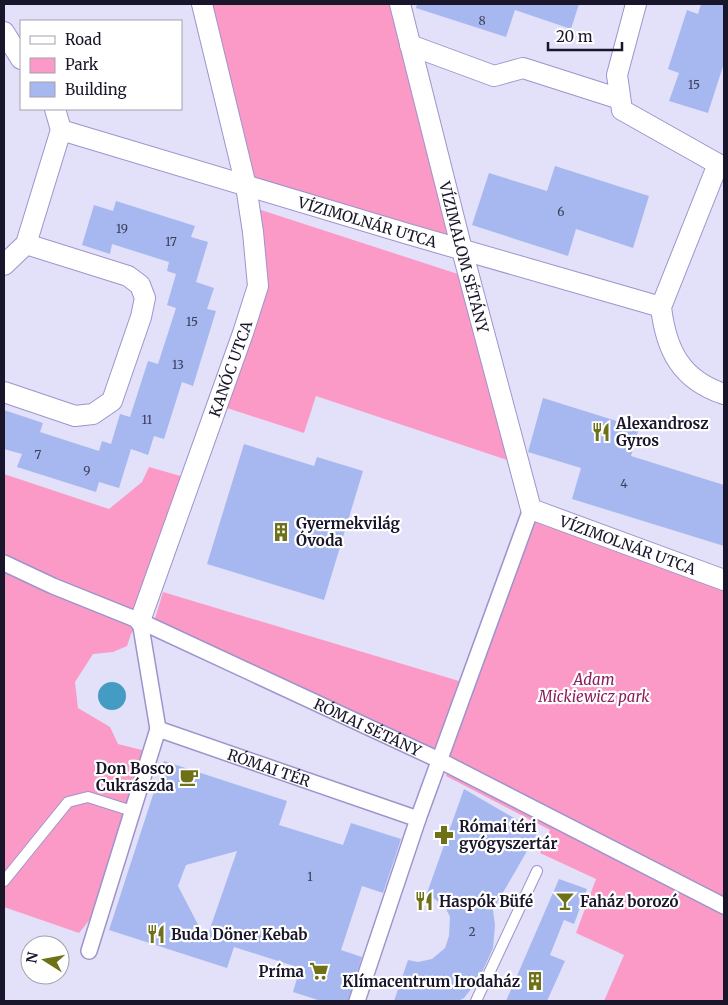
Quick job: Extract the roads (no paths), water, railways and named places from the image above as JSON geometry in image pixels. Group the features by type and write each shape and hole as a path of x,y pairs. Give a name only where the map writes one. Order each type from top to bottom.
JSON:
{"street":[{"name":"KANÓC UTCA","path":"158,729 140,622 258,286 246,186 202,4"},
{"name":"VÍZIMALOM SÉTÁNY","path":"400,4 462,250 531,510"},
{"path":"636,4 617,75 622,110 721,159 661,307 664,332 673,354 690,377 724,394"},
{"path":"410,45 494,76 523,68 620,99"},
{"path":"4,265 26,244 61,130 55,110"},
{"name":"VÍZIMOLNÁR UTCA","path":"61,130 462,250 661,307"},
{"path":"4,392 75,416 93,414 112,401 141,317 145,298 140,285 128,276 26,244"},
{"name":"VÍZIMOLNÁR UTCA","path":"531,510 724,580"},
{"path":"357,1001 418,819 531,510"},
{"name":"RÓMAI SÉTÁNY","path":"4,563 53,586 140,622 440,760 724,906"},
{"path":"88,951 158,729"},
{"name":"RÓMAI TÉR","path":"158,729 418,819"}],"lane":[{"path":"4,881 68,802 88,797 132,811"},
{"path":"476,1001 537,871"}],"water":[{"path":"112,682 122,686 126,696 122,706 112,710 102,706 98,696 102,686"}],"place":[{"name":"Alexandrosz Gyros","path":"601,432"},
{"name":"Gyermekvilág Óvoda","path":"281,532"},
{"name":"Don Bosco Cukrászda","path":"189,777"},
{"name":"Római téri gyógyszertár","path":"444,835"},
{"name":"Haspók Büfé","path":"424,901"},
{"name":"Faház borozó","path":"565,901"},
{"name":"Buda Döner Kebab","path":"156,934"},
{"name":"Príma","path":"319,971"},
{"name":"Klímacentrum Irodaház","path":"535,981"}],"park label":[{"name":"Adam Mickiewicz park","path":"594,688"}]}
